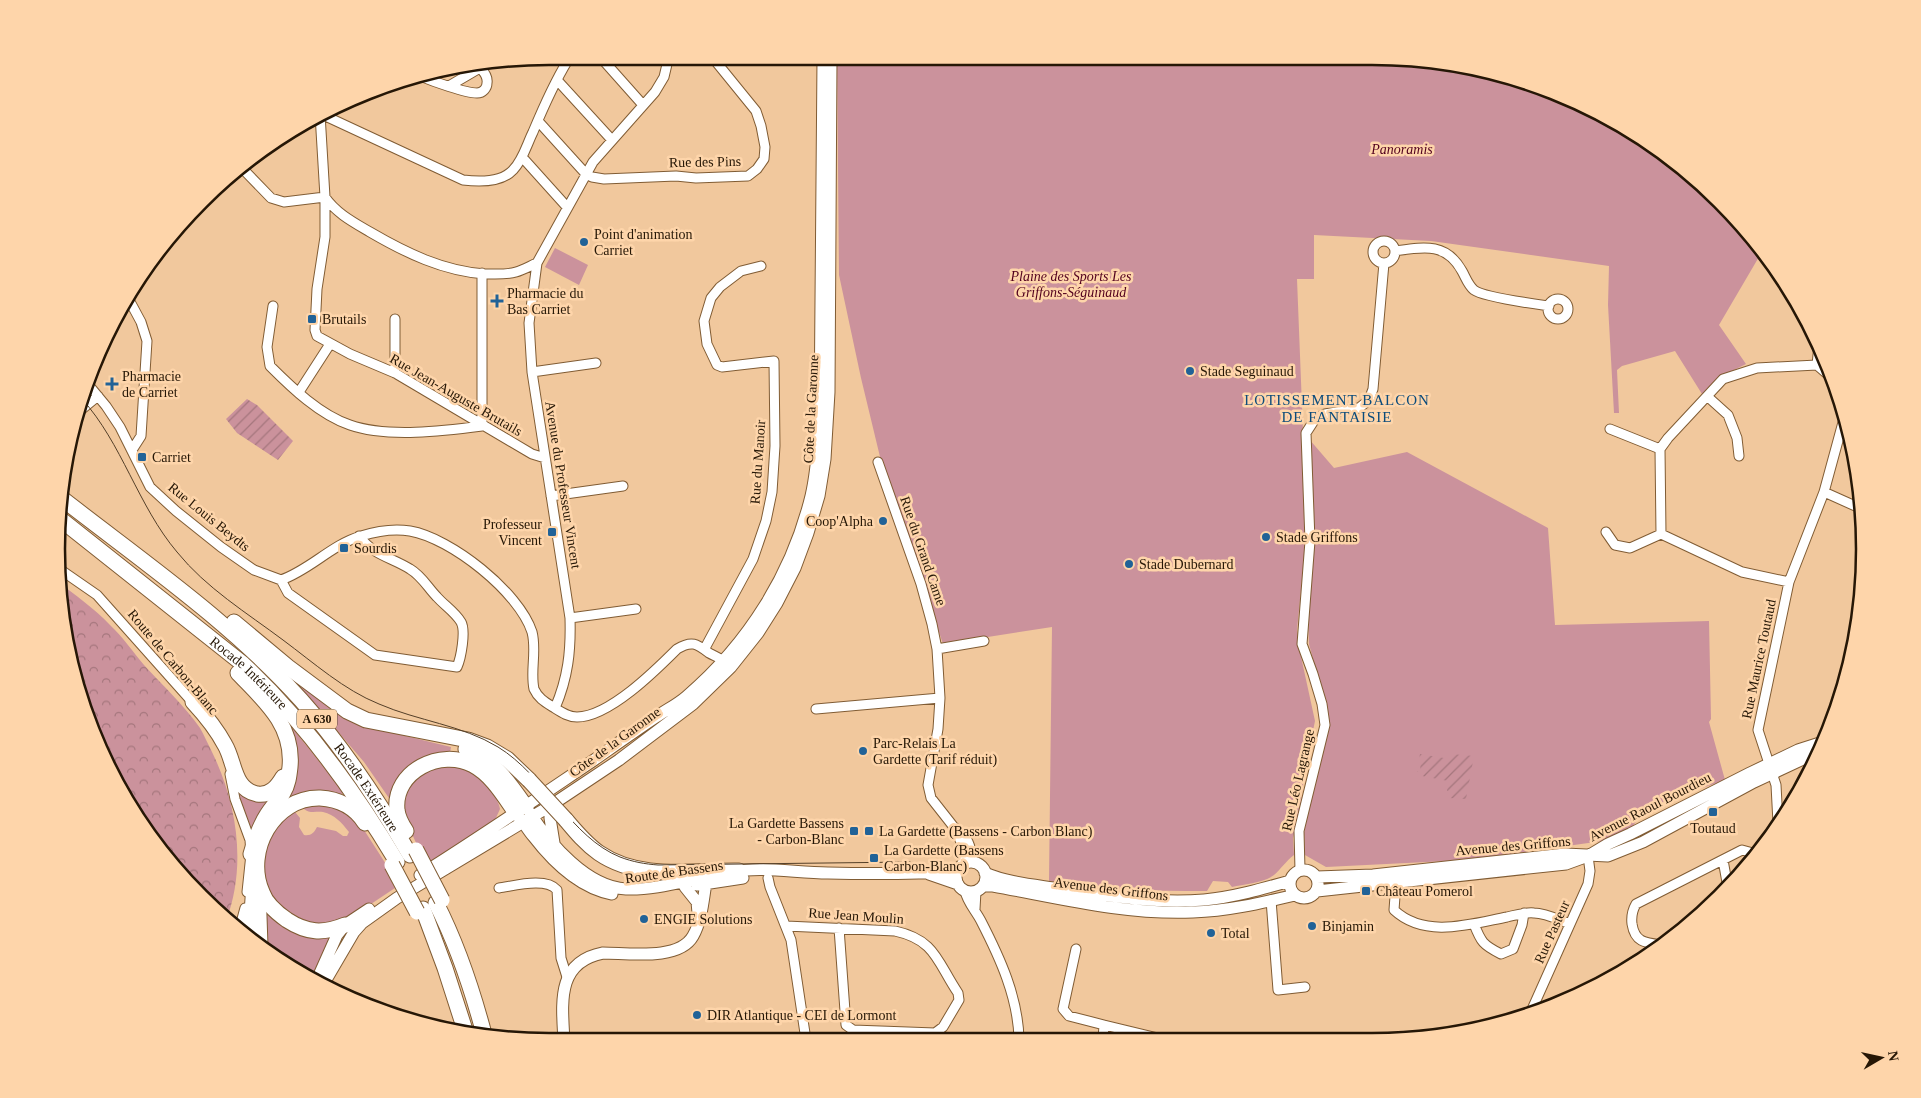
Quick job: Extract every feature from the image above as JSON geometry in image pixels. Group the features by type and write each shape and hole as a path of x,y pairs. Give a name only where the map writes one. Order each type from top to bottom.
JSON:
{"highway":[{"name":"Rocade Extérieure","path":"67,503 199,605 280,678 318,720 357,771 429,906 447,925 462,961 482,1028"},
{"name":"Rocade Intérieure","path":"66,523 243,664 268,688 324,752 368,814 404,858"},
{"path":"101,550 236,671 260,695 284,728 289,742 290,762 288,779 283,792 256,836 251,854"},
{"path":"199,605 228,617 314,688 347,711 366,720 465,748 480,755 492,764 515,791 525,815"},
{"path":"192,702 214,724 227,748 243,789 261,794 275,789 283,778 290,762"},
{"path":"366,720 468,740 487,747 507,760 529,780 582,838 598,852 629,868 663,872 739,871"},
{"path":"404,858 400,820 397,810 398,796 407,778 421,766 434,760 451,758 462,760 474,766 488,776 503,794 525,815"},
{"path":"515,791 551,795"},
{"path":"260,937 258,854 271,821 280,812 302,800 315,798 333,799 349,806 404,858 429,906 432,932 464,1025"},
{"path":"258,876 262,892 270,906 295,925 310,932 322,932 344,925"}],"main road":[{"name":"Côte de la Garonne","path":"525,815 717,675 724,661 751,628 770,599 787,565 811,495 818,458 821,391 823,65"},
{"name":"Côte de la Garonne","path":"551,795 626,755 693,704 717,675 758,632 777,603 798,560 819,496 825,459 828,421 831,65"},
{"name":"Avenue Raoul Bourdieu","path":"1771,769 1798,750 1814,745"},
{"name":"Avenue Raoul Bourdieu","path":"1588,856 1608,844 1771,769 1810,755"},
{"path":"551,795 550,818 555,845"},
{"path":"327,979 354,932 362,922 397,898 501,835 507,827 525,815"},
{"path":"525,815 582,871 606,885 625,889 646,888 739,871 768,870 827,873"},
{"path":"319,974 330,948 344,925 525,815"},
{"name":"Route de Bassens","path":"525,815 533,837 576,880 592,888 625,896 740,878 768,878 827,873"},
{"path":"501,835 533,837"},
{"path":"247,927 252,891 251,854"},
{"name":"Avenue des Griffons","path":"1317,891 1405,872 1565,854 1588,856"},
{"name":"Avenue des Griffons","path":"1317,877 1396,882 1566,864 1588,856"},
{"path":"965,866 980,866 985,873 986,877 970,888 956,880 965,866"},
{"name":"Avenue des Griffons","path":"927,874 965,866"},
{"path":"1300,870 1310,870 1317,877 1319,886 1317,891 1307,898 1295,895 1290,881 1294,874 1300,870"},
{"name":"Avenue des Griffons","path":"827,873 910,872 927,874 970,888 993,886 1096,905 1168,912 1220,910 1295,895"},
{"name":"Avenue des Griffons","path":"985,873 1022,883 1161,901 1198,900 1230,896 1290,881"},
{"path":"564,1033 562,994 568,977 577,963 594,954 664,953 683,948 693,937 699,922 706,883"},
{"path":"685,887 697,902 699,922"}],"street":[{"path":"329,118 462,180 497,179 513,171 522,157 565,65"},
{"path":"607,65 643,105"},
{"path":"321,123 325,197 332,207 401,250 450,269 482,273 516,272 537,263 592,162 643,105 664,77 667,65"},
{"name":"Rue des Pins","path":"586,174 604,179 676,176 696,178 748,176 757,169 764,159 765,147 756,112 719,65"},
{"path":"430,80 449,86"},
{"path":"557,80 611,140"},
{"path":"538,121 586,174"},
{"path":"522,157 568,207"},
{"path":"246,172 271,198 284,202 325,197"},
{"name":"Rue Jean-Auguste Brutails","path":"325,197 325,237 317,289 315,330 317,336 321,340 396,373 482,426 532,454 545,458"},
{"path":"1386,242 1392,245 1395,251 1393,258 1384,263 1375,259 1373,252 1376,245 1386,242"},
{"path":"1395,251 1424,247 1446,252 1454,260 1474,291 1549,306"},
{"name":"Avenue du Professeur Vincent","path":"537,263 530,323 532,372 570,618 571,646 562,692 555,708"},
{"name":"Rue Léo Lagrange","path":"1300,870 1299,831 1324,725 1318,689 1302,644 1310,541 1306,433 1315,419 1325,414 1359,408 1369,400 1373,389 1384,263"},
{"name":"Rue du Manoir","path":"707,650 753,559 766,521 772,492 775,438 774,361 722,367 717,365 707,344 704,321 711,298 720,287 741,271 761,266"},
{"path":"273,306 267,347 270,366 323,411 349,425 376,431 400,432 482,426 482,273"},
{"path":"132,304 141,322 147,341 141,436 132,450"},
{"path":"395,319 396,373"},
{"path":"300,392 330,344"},
{"path":"1817,361 1817,365"},
{"path":"532,372 596,363"},
{"path":"1606,532 1615,545 1630,548 1661,534 1660,449 1723,379 1757,368 1817,365 1821,368"},
{"name":"Rue Louis Beydts","path":"93,389 120,427 150,487 176,511 221,547 254,570 281,580"},
{"path":"87,405 98,396"},
{"path":"1708,397 1728,415 1737,438 1740,456"},
{"path":"1610,428 1660,449"},
{"name":"Rue Maurice Toutaud","path":"1777,813 1776,785 1758,730 1789,582 1824,492 1842,431"},
{"name":"Rue du Grand Came","path":"878,462 921,584 937,649 940,698 938,729 928,784 931,798 953,826 962,831 966,836 971,849 965,866"},
{"path":"551,496 623,486"},
{"path":"1824,492 1854,505"},
{"path":"360,536 373,552 412,570 462,623 460,660 457,667 375,655 288,593 281,580 292,576 327,552 360,536 382,530 397,529 428,536 453,548 498,584 512,598 522,611 532,633 534,690 537,696 571,716 585,716 606,707 643,683 683,645 692,644 707,650 724,661"},
{"name":"Rue Maurice Toutaud","path":"1661,534 1742,572 1789,582"},
{"name":"Route de Carbon-Blanc","path":"66,573 97,595 192,702 209,726 222,750 230,771 236,799 247,828 251,854 245,912 241,923"},
{"path":"570,618 636,609"},
{"path":"937,649 984,641"},
{"path":"707,650 717,675"},
{"path":"816,709 940,698"},
{"path":"1652,944 1637,938 1634,934 1631,917 1632,910 1636,904 1742,850 1749,852"},
{"name":"Rue Pasteur","path":"1534,1005 1588,884 1590,871 1588,856"},
{"path":"1723,860 1726,878"},
{"path":"768,878 770,888 791,940 805,1033"},
{"path":"498,888 545,882 554,886 557,890 561,958 568,977"},
{"path":"1396,882 1394,910 1401,916 1417,923 1433,927 1474,924 1535,912 1570,924"},
{"path":"970,888 968,900 1007,974 1018,1033"},
{"path":"1271,900 1278,990 1305,986"},
{"path":"1474,924 1480,940 1485,946 1501,954 1513,949 1522,925 1524,913"},
{"name":"Rue Jean Moulin","path":"786,926 896,931 909,934 924,942 933,951 958,993 960,1000 938,1033"},
{"path":"839,928 846,1025 853,1030 894,1033"},
{"path":"1076,949 1063,1009 1069,1016 1134,1033"},
{"path":"1103,1033 1104,1025"}],"green space":[{"name":"Plaine des Sports Les Griffons-Séguinaud","path":"837,65 1404,66 1466,74 1497,81 1557,102 1614,130 1667,165 1691,185 1736,230 1759,258 1719,325 1746,364 1722,376 1702,394 1675,351 1622,366 1617,370 1619,413 1614,413 1608,305 1609,266 1431,241 1314,235 1314,279 1297,279 1303,432 1334,468 1407,452 1548,528 1555,625 1709,621 1711,719 1709,722 1725,780 1646,808 1624,838 1467,860 1326,867 1305,855 1304,832 1329,719 1309,644 1305,549 1297,630 1315,721 1293,838 1294,855 1270,878 1232,887 1228,882 1213,881 1207,891 1108,889 1049,881 1052,627 943,644 881,461 839,275"},
{"path":"555,248 588,265 579,285 545,267"},
{"path":"247,399 257,405 293,441 278,460 237,433 226,419"},
{"path":"67,589 115,630 200,728 221,772 233,813 237,857 236,879 229,912 185,868 147,818 115,763 102,734 81,674 74,643"},
{"path":"289,675 381,730 451,747 450,753 445,753 391,801 364,762"},
{"path":"289,724 343,791 342,795 287,800"},
{"path":"1420,754 1450,759 1451,754 1474,756 1466,799 1449,798 1450,791 1447,791 1448,781 1417,775 1417,771 1420,771"},
{"path":"453,765 468,770 481,780 493,794 500,809 495,820 428,865 403,814 406,789 426,769"},
{"path":"239,790 272,797 252,829 239,800"},
{"path":"328,803 357,819 391,872 388,874 395,888 350,918 321,928 290,918 264,888 261,875 265,852 272,832 283,817 295,812 300,818 299,827 304,835 312,834 317,827 336,831 343,836 347,836 349,832 334,817 323,812 309,811 304,809 303,806"},
{"path":"262,900 267,907 333,933 317,973 265,940"}],"tram line":[{"path":"87,405 108,435 163,534 188,565 214,589 329,675 366,698 394,710 470,733 498,747 530,773 572,821 603,848 620,857 658,865 910,862"}],"place":[{"name":"Point d'animation Carriet","path":"584,242"},
{"name":"Pharmacie du Bas Carriet","path":"497,301"},
{"name":"Brutails","path":"312,319"},
{"name":"Stade Seguinaud","path":"1190,371"},
{"name":"Pharmacie de Carriet","path":"112,384"},
{"name":"Carriet","path":"142,457"},
{"name":"Coop'Alpha","path":"883,521"},
{"name":"Professeur Vincent","path":"552,532"},
{"name":"Stade Griffons","path":"1266,537"},
{"name":"Sourdis","path":"344,548"},
{"name":"Stade Dubernard","path":"1129,564"},
{"name":"Parc-Relais La Gardette (Tarif réduit)","path":"863,751"},
{"name":"Toutaud","path":"1713,812"},
{"name":"La Gardette Bassens - Carbon-Blanc","path":"854,831"},
{"name":"La Gardette (Bassens - Carbon Blanc)","path":"869,831"},
{"name":"La Gardette (Bassens Carbon-Blanc)","path":"874,858"},
{"name":"Château Pomerol","path":"1366,891"},
{"name":"ENGIE Solutions","path":"644,919"},
{"name":"Binjamin","path":"1312,926"},
{"name":"Total","path":"1211,933"},
{"name":"DIR Atlantique - CEI de Lormont","path":"697,1015"}],"district":[{"name":"LOTISSEMENT BALCON DE FANTAISIE","path":"1337,408"}],"park label":[{"name":"Panoramis","path":"1402,149"}]}
